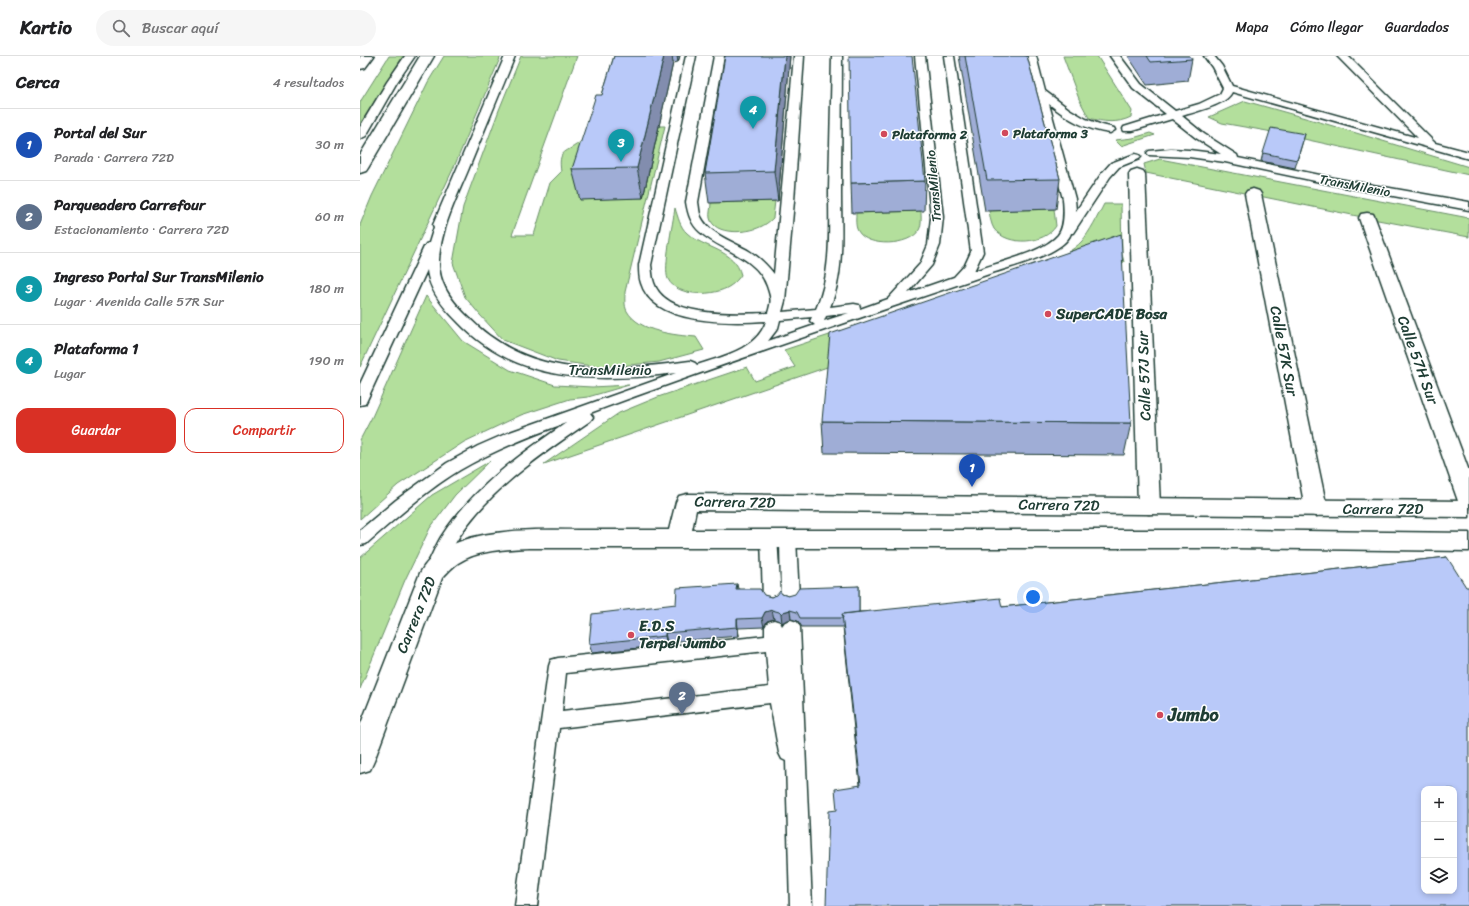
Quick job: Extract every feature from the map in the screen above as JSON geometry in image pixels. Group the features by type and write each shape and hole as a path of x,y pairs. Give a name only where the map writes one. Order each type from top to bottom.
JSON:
{"main road":[{"path":"360,65 367,56"},
{"path":"360,168 427,56"},
{"name":"Calle 57J Sur","path":"1136,165 1149,506"},
{"name":"Calle 57K Sur","path":"1253,194 1316,508"},
{"name":"Calle 57H Sur","path":"1367,218 1469,501"},
{"name":"Carrera 72D","path":"679,539 687,502 1469,509"},
{"name":"Carrera 72D","path":"360,761 432,573 453,555 470,548 506,541 530,539 1233,540 1469,542"}],"lane":[{"path":"360,136 392,82 410,56"},
{"name":"TransMilenio","path":"360,400 412,289 510,56"},
{"name":"TransMilenio","path":"691,56 647,255 645,272 647,282 652,293 660,301 683,312 721,318 821,313 893,302 926,265 934,245 937,217 920,56"},
{"name":"TransMilenio","path":"719,56 692,202 692,209 696,219 706,232 748,254 759,262 772,280 778,301"},
{"name":"TransMilenio","path":"443,216 433,258 435,280 439,290 454,311 480,336 496,348 516,358 551,369 570,372 615,374 659,370 741,356 751,350 766,335 775,316 778,301 788,201 799,56"},
{"path":"809,332 821,313 828,296 834,242 838,56"},
{"path":"949,56 972,208 977,252 971,266 959,280"},
{"path":"1031,56 1069,199 1070,216 1064,236"},
{"name":"TransMilenio","path":"1115,56 1137,86 1200,136 1240,162"},
{"path":"1128,129 1174,116 1215,102 1225,96 1228,88 1217,66 1208,56"},
{"path":"1342,56 1434,147"},
{"path":"1228,88 1469,156"},
{"path":"1042,93 1071,116 1088,125 1110,130"},
{"name":"TransMilenio","path":"1153,153 1192,153 1469,206"},
{"name":"TransMilenio","path":"360,539 402,504 453,467 516,436 606,402 893,302 1043,252 1064,236 1106,175 1115,165 1136,165"},
{"name":"TransMilenio","path":"432,573 446,544 481,497 548,441 606,402"},
{"path":"778,539 790,597"},
{"path":"772,598 778,539"},
{"path":"526,906 558,666 783,635 786,693 797,782 801,906"},
{"path":"551,721 786,693"}],"green space":[{"path":"389,56 403,56 360,124 360,102"},
{"path":"444,56 501,56 454,167 360,367 360,225 372,196 428,82"},
{"path":"521,56 577,56 512,235 534,235 550,183 561,172 561,156 581,141 594,127 580,199 643,198 659,126 665,126 625,292 625,307 633,318 640,324 658,331 696,337 704,350 659,362 619,366 592,366 558,361 503,340 465,297 453,263 463,207"},
{"path":"1063,56 1097,56 1132,111 1131,117 1120,121 1110,122 1089,118 1079,99"},
{"path":"1245,101 1469,167 1469,175 1267,131 1222,123 1209,117"},
{"path":"1150,133 1155,135 1121,146 1115,140 1133,138"},
{"path":"1160,159 1469,218 1469,237 1146,173 1144,164"},
{"path":"775,201 773,218 762,226 748,231 732,232 718,228 713,224 710,218 711,203"},
{"path":"1104,204 1121,204 1122,254 1124,262 839,363 544,464 619,413 658,397 747,367 755,381 795,367 784,350 1048,263 1070,251 1082,241"},
{"path":"675,208 681,225 687,233 702,243 726,255 738,266 741,275 732,285 716,292 697,293 680,290 668,279 667,256"},
{"path":"1054,209 1056,226 1051,232 1044,237 1026,241 1008,239 1000,235 993,227 989,211"},
{"path":"921,211 921,223 919,230 907,239 898,242 888,243 870,240 863,236 856,227 856,213"},
{"path":"426,296 463,341 510,370 555,385 592,387 629,385 588,397 570,399 521,415 464,442 398,485 360,519 360,440 372,417"},
{"path":"490,461 455,495 430,528 405,580 360,689 360,558 432,495"}],"building":[{"path":"614,56 664,56 637,168 572,169 596,95 602,95"},
{"path":"725,56 785,56 774,171 705,173"},
{"name":"Plataforma 2","path":"849,56 912,56 925,181 851,183"},
{"name":"Plataforma 3","path":"965,56 1027,56 1060,179 987,180"},
{"path":"1147,56 1190,56 1192,59 1151,62"},
{"path":"1271,128 1305,134 1297,160 1263,153"},
{"name":"SuperCADE Bosa","path":"1121,234 1131,423 822,421 830,334"},
{"name":"Jumbo","path":"1447,557 1466,587 1469,587 1469,906 826,906 829,811 837,810 835,789 861,785 842,614 1000,598 1002,607"},
{"path":"737,584 736,589 760,589 764,595 771,597 777,595 780,591 782,594 788,596 795,594 799,588 859,586 859,612 842,614 843,618 800,618 797,612 790,610 781,614 772,610 765,612 762,618 737,619 737,627 665,633 665,636 589,644 592,614 676,604 677,588"}],"place":[{"name":"Plataforma 1","path":"753,129"},
{"name":"Plataforma 3","path":"1005,133"},
{"name":"Plataforma 2","path":"884,134"},
{"name":"Ingreso Portal Sur TransMilenio","path":"621,162"},
{"name":"SuperCADE Bosa","path":"1048,314"},
{"name":"Portal del Sur","path":"972,487"},
{"name":"E.D.S Terpel Jumbo","path":"631,635"},
{"name":"Parqueadero Carrefour","path":"682,715"},
{"name":"Jumbo","path":"1160,715"}]}
